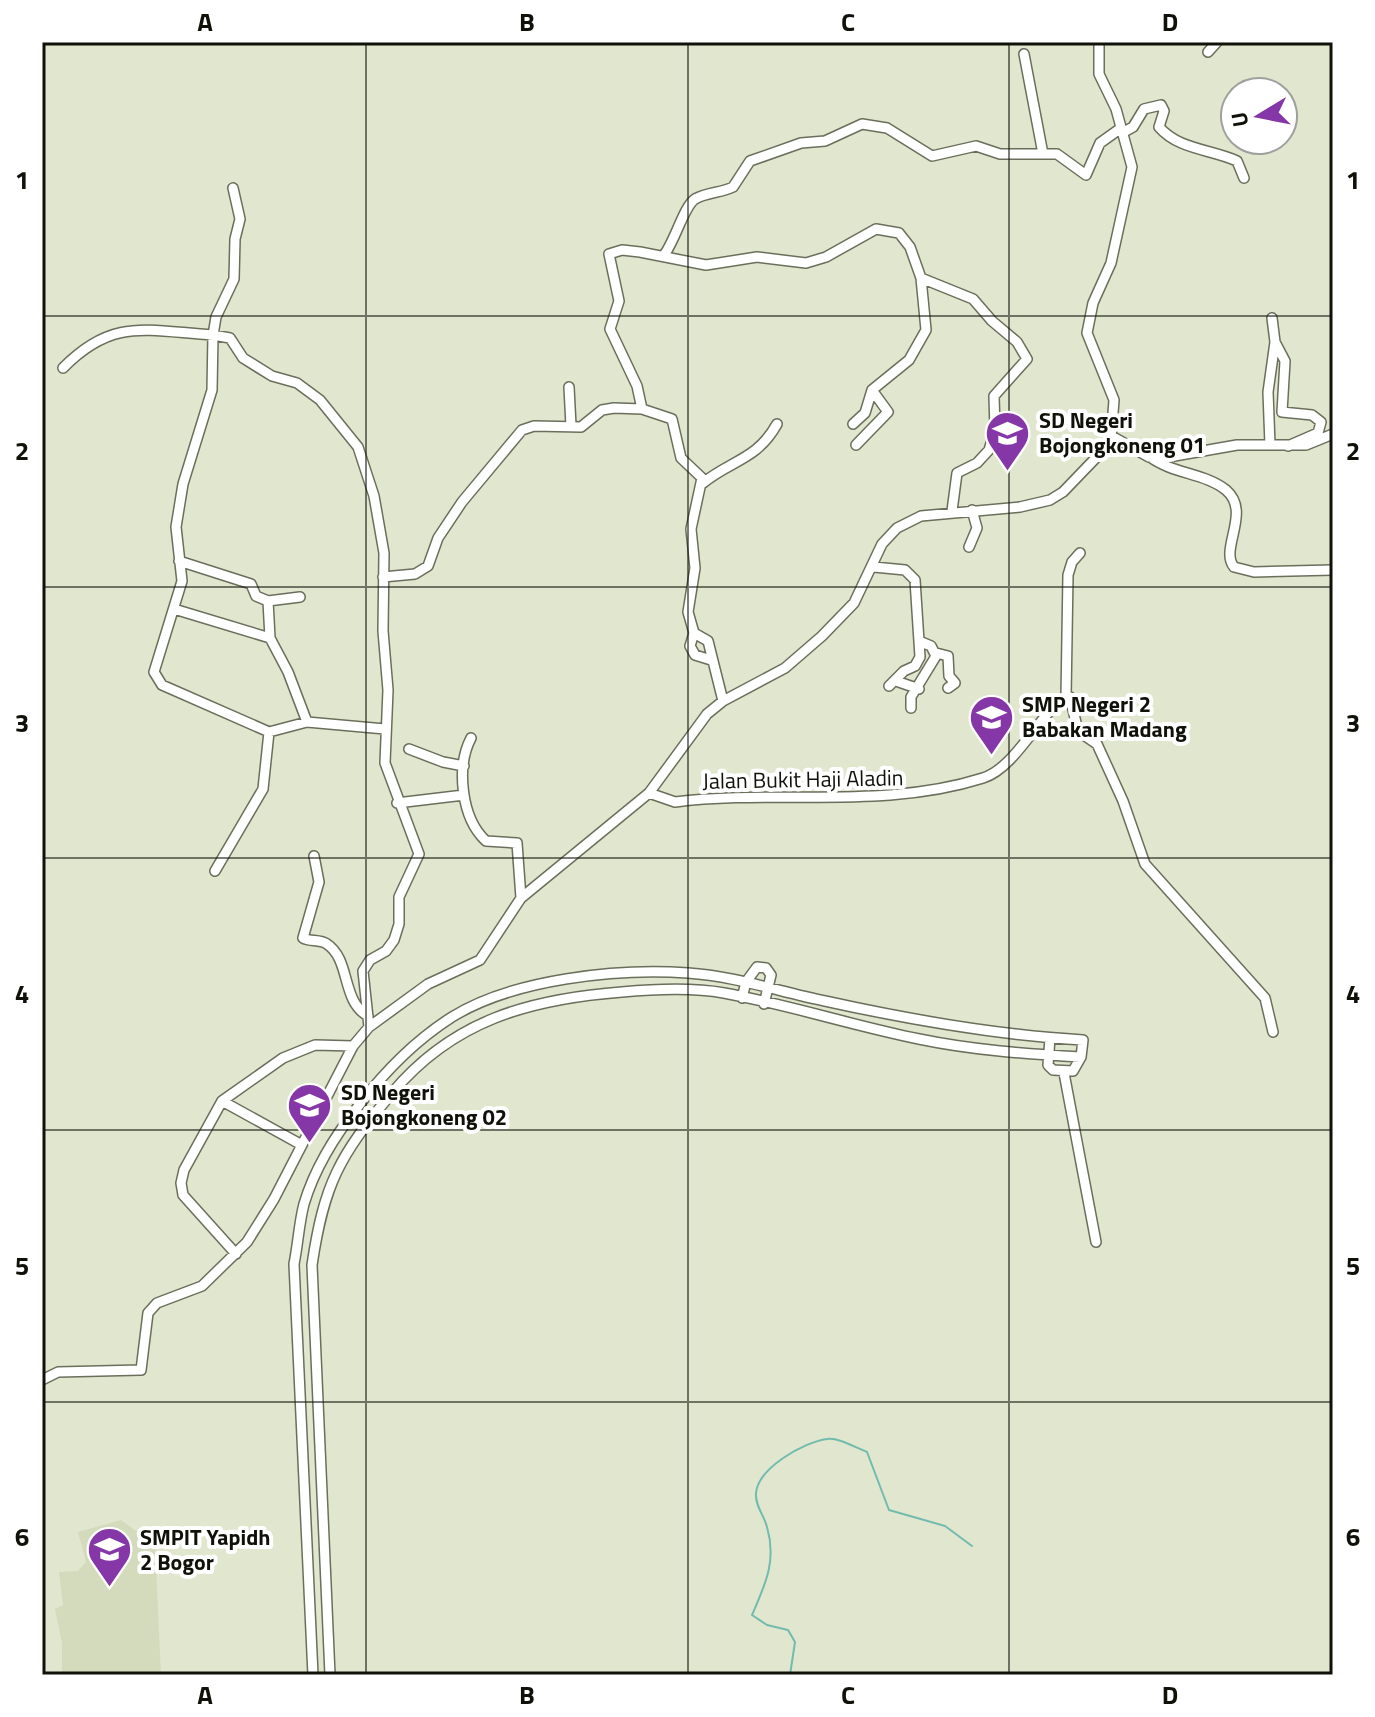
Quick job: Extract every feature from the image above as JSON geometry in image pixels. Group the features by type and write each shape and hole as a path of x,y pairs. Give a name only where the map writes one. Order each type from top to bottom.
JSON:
{"street":[{"path":"42,1380 58,1372 141,1370 146,1322 152,1307 196,1290 236,1254 257,1228 353,1046 369,1027 428,984 480,960 521,898 649,793 700,722 723,701 777,673 822,636 854,603 874,567 882,544 897,528 911,519 952,511 1020,507 1050,500 1074,481 1111,439 1114,400 1087,333 1093,303 1111,263 1131,175 1122,130 1099,74 1099,42"},
{"path":"1208,52 1217,42"},
{"path":"1024,54 1043,154"},
{"path":"664,255 678,234 688,205 707,194 733,187 746,164 801,143 825,141 855,126 887,128 932,156 976,146 1000,154 1062,155 1087,174 1100,143 1133,127 1144,109 1162,105 1164,111 1159,127 1165,134 1183,145 1237,161 1244,178"},
{"path":"233,188 240,219 235,239 234,279 216,317 212,390 178,510 176,532 182,581 154,672 162,685 269,732 307,722 385,729"},
{"path":"642,409 637,386 610,329 619,301 609,254 622,250 664,255 706,265 757,257 811,263 859,236 885,228 903,237 921,278 926,330 909,360 872,390 865,413 853,424"},
{"path":"921,278 973,299 992,321 1017,342 1027,359 994,396 993,442 977,463 957,473 952,511"},
{"path":"1270,445 1268,392 1275,342 1272,318"},
{"path":"63,368 91,342 115,333 230,338 243,358 263,372 304,388 325,405 354,440 374,496 384,553 388,690 385,763 397,803 419,854 399,897 399,924 394,940 386,951 370,960 363,971 369,1027"},
{"path":"1275,342 1285,361 1282,412 1312,415 1321,422 1318,433 1294,440 1287,446"},
{"path":"569,387 571,426"},
{"path":"856,445 878,427 888,412 872,390"},
{"path":"383,577 415,574 428,566 438,538 454,512 522,430 534,426 581,427 607,408 642,409 672,419 681,458 699,473 703,483 691,529 695,568 688,612 694,633 692,651 711,660"},
{"path":"703,483 747,459 767,441 777,424"},
{"path":"1149,457 1179,456 1237,445 1306,445 1333,434"},
{"path":"1111,439 1120,439 1171,470 1226,490 1236,515 1229,556 1234,567 1254,572 1333,570"},
{"path":"969,547 977,528 972,510"},
{"path":"1080,553 1072,562 1068,575 1066,697 1073,701 1078,731 1097,744 1123,801 1145,864 1265,998 1273,1032"},
{"path":"179,561 251,584 258,598 268,601 300,597"},
{"path":"874,567 905,570 914,576 918,661 893,684 919,689"},
{"path":"268,601 270,638 288,672 307,722"},
{"path":"174,609 270,638"},
{"path":"694,633 707,638 723,701"},
{"path":"919,641 936,653 948,656 949,676 955,683 948,688"},
{"path":"911,708 909,701 919,689 936,653"},
{"name":"Jalan Bukit Haji Aladin","path":"649,793 675,802 877,798 936,791 989,776 1004,767 1066,697"},
{"path":"215,871 263,789 269,732"},
{"path":"471,738 464,766 464,795 478,834 490,842 517,843 521,898"},
{"path":"409,749 464,766"},
{"path":"397,803 464,795"},
{"path":"314,856 319,882 303,938 329,945 340,964 351,996 360,1011 368,1016"},
{"path":"742,998 746,982 757,967 766,968 771,975 764,1004"},
{"path":"313,1675 294,1264 304,1205 319,1165 344,1123 405,1052 454,1016 510,993 560,981 648,972 688,973 746,982 922,1023 1083,1040 1081,1057 1073,1071 1064,1073 1053,1070 1048,1055 1050,1038"},
{"path":"330,1675 312,1265 320,1209 335,1172 360,1132 415,1066 462,1032 516,1009 564,997 649,990 723,993 920,1040 1081,1057"},
{"path":"236,1254 183,1195 181,1183 184,1170 222,1101 283,1058 315,1045 353,1046"},
{"path":"1064,1073 1096,1242"},
{"path":"222,1101 300,1144"},
{"path":"310,1595 327,1592"},
{"path":"311,1622 328,1621"}],"shaded area":[{"name":"SMPIT Yapidh 2 Bogor","path":"121,1520 155,1545 161,1675 62,1675 62,1643 55,1609 63,1605 59,1572 78,1571 86,1562 78,1532"}],"waterway":[{"path":"790,1675 795,1642 788,1630 767,1625 752,1615 765,1583 771,1551 756,1493 765,1474 784,1458 806,1445 827,1439 842,1441 867,1452 889,1510 945,1526 972,1546"}],"place":[{"name":"SD Negeri Bojongkoneng 01","path":"1008,472"},
{"name":"SMP Negeri 2 Babakan Madang","path":"991,756"},
{"name":"SD Negeri Bojongkoneng 02","path":"310,1144"},
{"name":"SMPIT Yapidh 2 Bogor","path":"109,1589"}]}
